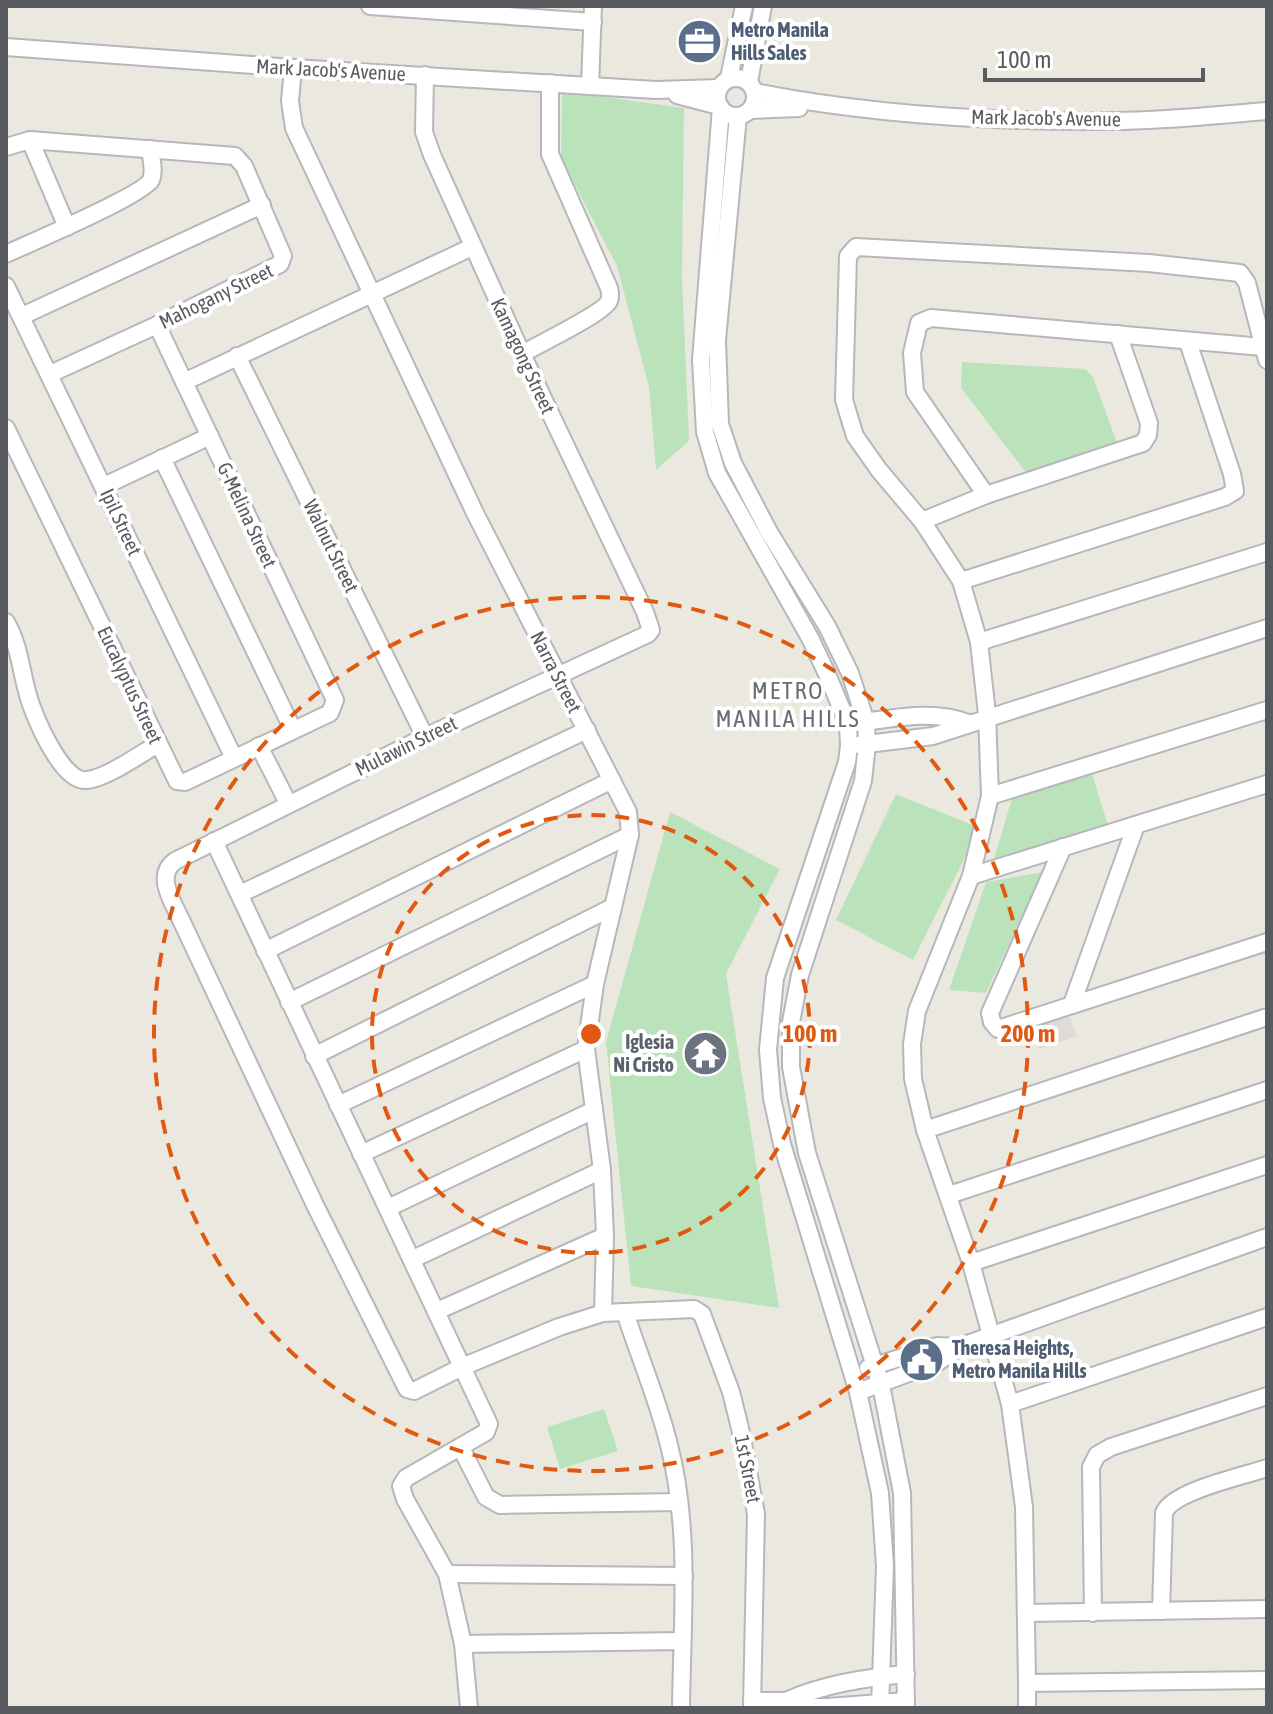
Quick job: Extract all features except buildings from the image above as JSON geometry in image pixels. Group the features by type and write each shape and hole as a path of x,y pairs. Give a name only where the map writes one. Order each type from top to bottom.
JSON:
{"street":[{"path":"370,6 593,14 590,86"},
{"path":"744,6 720,107 701,360 705,432 717,473 810,638 848,724 847,762 775,978 768,1050 772,1098 782,1144 858,1392 880,1493 885,1566 880,1705"},
{"path":"720,107 732,116 744,113 754,105 752,87 763,6"},
{"name":"Mark Jacob's Avenue","path":"6,47 656,90 724,83"},
{"name":"Narra Street","path":"293,68 290,101 294,128 475,513 628,812 630,835 595,984 586,1049 602,1170 605,1236 603,1313"},
{"name":"Kamagong Street","path":"425,75 424,132 432,155 651,630"},
{"path":"724,83 736,77 752,87"},
{"path":"522,354 592,315 607,305 610,296 550,154 550,83"},
{"name":"Mark Jacob's Avenue","path":"752,87 824,106"},
{"name":"Mark Jacob's Avenue","path":"656,90 720,107"},
{"name":"Mark Jacob's Avenue","path":"744,113 824,106 971,117 1115,121 1267,111"},
{"path":"744,113 717,340 720,424 733,463 769,532 827,626 850,673 866,722 863,781 800,975 791,1022 791,1067 807,1153 881,1385 902,1493 906,1705 807,1707 786,1701"},
{"path":"30,140 67,227"},
{"name":"Mahogany Street","path":"6,147 30,140 235,156 244,166 283,256 280,264 50,374"},
{"path":"6,254 67,227 148,184 153,172 150,149"},
{"path":"22,316 262,205"},
{"path":"184,382 472,247"},
{"path":"986,495 915,392 912,353 919,323 931,318 1118,334 1265,354 1247,283 1240,273 1149,263 856,247 848,256 844,400 855,436 922,521 961,581 979,642 987,720 990,796 971,876 917,1011 913,1028 913,1079 925,1130 971,1263 1010,1404 1024,1507 1027,1708"},
{"name":"Ipil Street","path":"6,286 234,758"},
{"name":"G-Melina Street","path":"157,325 335,700 335,706"},
{"path":"922,521 986,495 1143,443 1148,435 1149,423 1118,334"},
{"path":"961,581 1225,497 1235,491 1188,342"},
{"name":"Walnut Street","path":"237,356 425,737"},
{"name":"Eucalyptus Street","path":"6,428 174,777 181,783 330,713 335,706"},
{"path":"104,486 210,436"},
{"path":"162,458 293,730"},
{"path":"979,642 1267,552"},
{"path":"6,622 16,645 32,708 66,770 76,779 90,780 158,744"},
{"path":"849,746 933,736 1267,628"},
{"name":"Mulawin Street","path":"462,1367 414,1391 407,1389 315,1205 182,922 167,887 166,871 175,861 288,803 651,630"},
{"path":"990,796 1267,710"},
{"path":"848,724 927,715 968,723"},
{"path":"240,894 587,730"},
{"path":"259,746 288,803"},
{"path":"265,951 612,780"},
{"path":"971,876 1266,789"},
{"path":"1072,1004 1136,825"},
{"path":"289,1002 630,835"},
{"path":"214,841 490,1428 406,1478 401,1486 405,1499 447,1574 463,1644 469,1708"},
{"path":"1063,847 989,1018 995,1026 1002,1029 1267,942"},
{"path":"314,1056 613,907"},
{"path":"338,1105 595,984"},
{"path":"925,1130 1267,1017"},
{"path":"361,1154 586,1049"},
{"path":"949,1195 1267,1090"},
{"path":"388,1208 594,1110"},
{"path":"971,1263 1267,1165"},
{"path":"413,1259 602,1170"},
{"path":"437,1311 605,1236"},
{"path":"858,1392 938,1362 959,1347 992,1334 1267,1237"},
{"name":"1st Street","path":"625,1312 694,1309 699,1312 731,1392 756,1514 752,1705"},
{"path":"462,1367 559,1327 603,1313 625,1312 670,1446 678,1502 684,1576 681,1708"},
{"path":"1010,1404 1267,1317"},
{"path":"852,1372 937,1346 959,1347"},
{"path":"1093,1613 1091,1467 1097,1455 1111,1447 1267,1396"},
{"path":"461,1448 486,1497 500,1505 678,1502"},
{"path":"1161,1611 1166,1507 1181,1496 1267,1468"},
{"path":"447,1574 684,1576"},
{"path":"1027,1613 1267,1609"},
{"path":"463,1644 682,1641"},
{"path":"752,1705 786,1701 837,1683 906,1674"},
{"path":"1027,1683 1267,1680"}],"shaded area":[{"path":"1068,1012 1077,1036 1039,1049 1031,1026"}],"green space":[{"path":"562,91 684,108 682,277 689,441 656,470 649,387 617,266 561,158"},
{"path":"962,362 1085,369 1093,377 1117,443 1028,475 961,388"},
{"path":"1092,774 1108,825 994,859 1012,798"},
{"path":"896,794 980,828 913,960 836,920"},
{"path":"670,812 780,869 726,974 779,1308 631,1286 606,1042"},
{"path":"1043,872 986,993 949,990 986,882"},
{"path":"604,1409 618,1451 560,1469 547,1427"}],"place":[{"name":"Metro Manila Hills Sales","path":"700,42"},
{"name":"Iglesia Ni Cristo","path":"705,1054"},
{"name":"Theresa Heights, Metro Manila Hills","path":"921,1360"}],"district":[{"name":"METRO MANILA HILLS","path":"788,705"}]}
